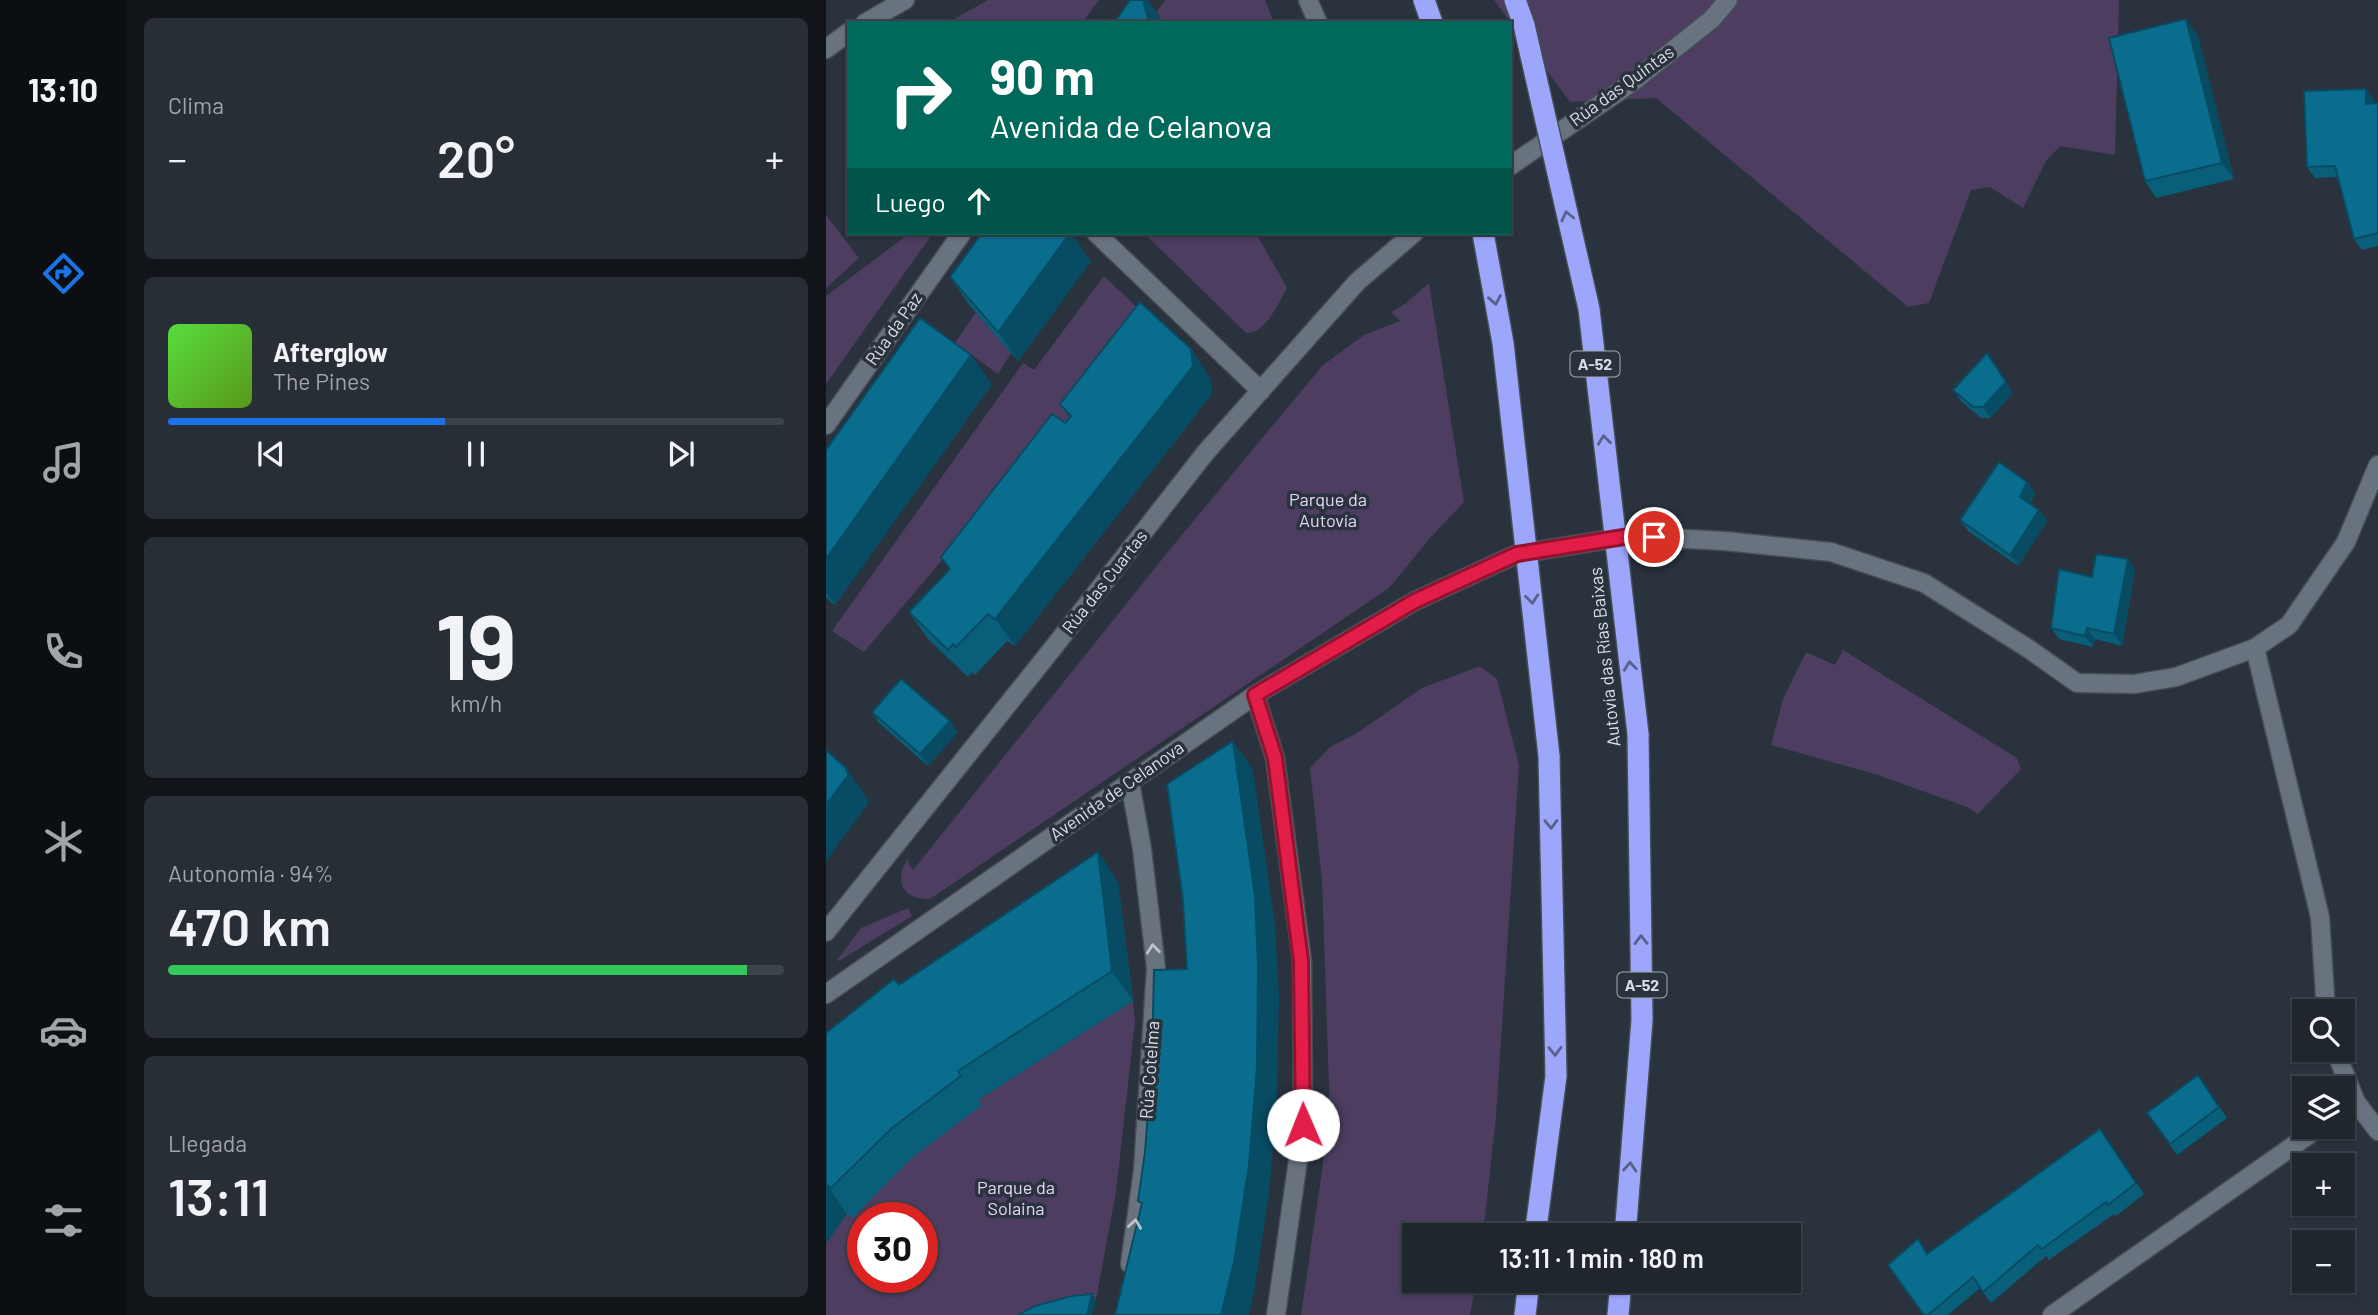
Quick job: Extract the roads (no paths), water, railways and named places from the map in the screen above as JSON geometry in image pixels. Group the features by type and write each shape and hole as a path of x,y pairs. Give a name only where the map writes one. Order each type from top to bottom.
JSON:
{"highway":[{"path":"1424,0 1431,21"},
{"name":"Autovía das Rías Baixas","path":"1515,0 1524,25 1588,309 1638,734 1642,1020 1626,1223"},
{"path":"1483,235 1503,343 1549,756 1556,1076 1537,1223"},
{"path":"1525,1315 1528,1293"},
{"path":"1618,1315 1620,1293"}],"street":[{"path":"868,21 905,0"},
{"path":"1308,0 1317,21"},
{"name":"Rúa das Quintas","path":"1512,165 1634,80 1712,19 1728,0"},
{"path":"826,49 847,33"},
{"name":"Rúa da Paz","path":"826,425 961,235"},
{"path":"1098,235 1261,390"},
{"name":"Rúa das Cuartas","path":"826,932 1206,452 1396,239"},
{"name":"Avenida de Celanova","path":"826,994 1255,695 1415,601 1517,554 1630,536 1725,541 1831,552 1924,583 2029,649 2077,683 2134,684 2176,677 2255,648 2289,625 2346,542 2378,465"},
{"path":"2255,648 2320,916 2325,999"},
{"path":"1255,695 1275,758 1301,961 1303,1125 1276,1315"},
{"name":"Rúa Cotelma","path":"1126,1280 1143,1170 1156,968 1142,849 1130,782"},
{"path":"2355,1110 2378,1131"},
{"path":"2052,1315 2303,1139"}],"park label":[{"name":"Parque da Autovía","path":"1328,510"},
{"name":"Parque da Solaina","path":"1016,1198"}]}
